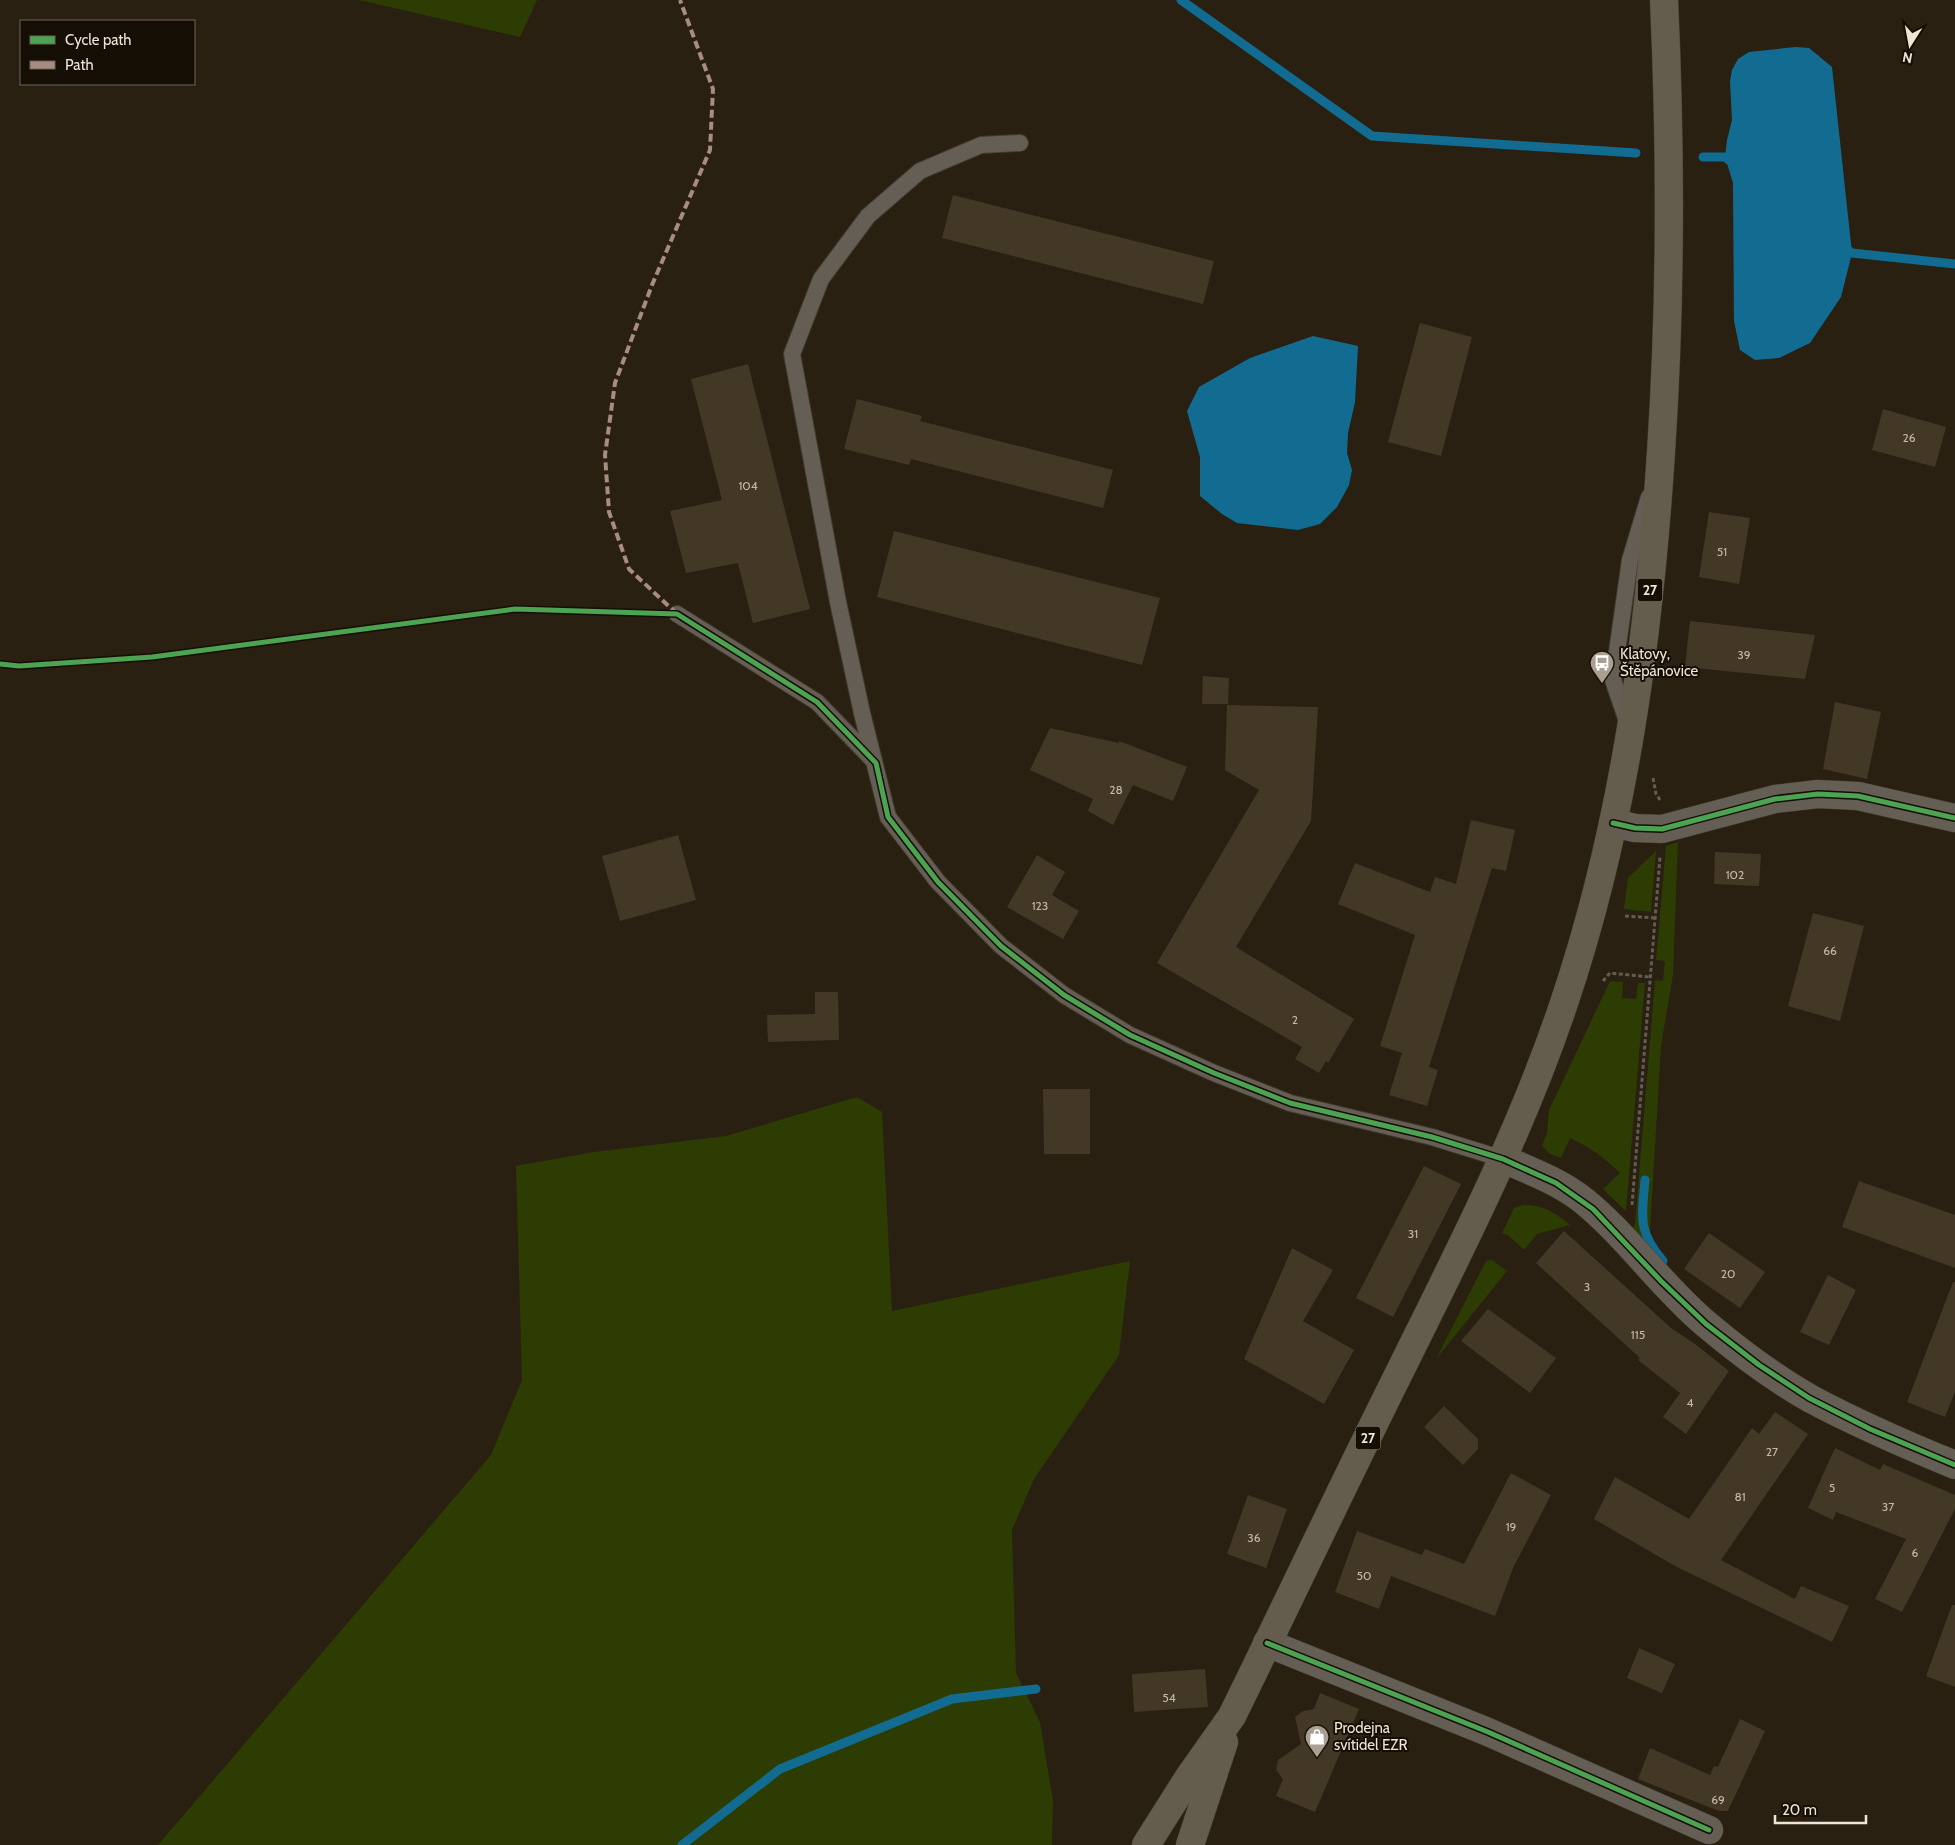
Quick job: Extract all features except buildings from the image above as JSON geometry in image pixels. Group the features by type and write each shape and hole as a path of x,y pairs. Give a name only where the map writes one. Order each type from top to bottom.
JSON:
{"main road":[{"name":"27","path":"1190,1845 1232,1716 1503,1159 1535,1083 1565,1002 1590,918 1613,823 1631,732 1648,612 1661,457 1670,236 1668,88 1664,0"},
{"name":"27","path":"1146,1845 1232,1716"}],"street":[{"path":"1613,823 1635,828 1662,829 1775,799 1818,794 1858,796 1955,818"},
{"path":"1503,1159 1570,1191 1593,1209 1661,1281 1706,1324 1759,1365 1809,1398 1870,1429 1955,1465"},
{"path":"1267,1643 1488,1732 1709,1830"}],"lane":[{"path":"1020,143 981,145 920,171 868,216 821,279 792,354 838,602 862,713 888,817 938,882 1001,946 1064,995 1130,1035 1214,1073 1290,1102 1432,1137 1503,1159"},
{"path":"677,614 816,702 876,763"}],"path":[{"path":"1618,1235 1630,1224 1662,829"},
{"path":"1624,916 1655,918"}],"green space":[{"path":"359,0 537,0 520,37"},
{"path":"1678,842 1673,975 1661,1046 1650,1230 1645,1246 1632,1231 1635,1224 1655,980 1663,981 1665,961 1656,960 1666,846"},
{"path":"1656,851 1651,912 1624,909 1628,878"},
{"path":"1610,981 1623,982 1622,998 1636,999 1638,983 1645,983 1626,1211 1603,1189 1620,1173 1603,1158 1570,1138 1561,1158 1550,1154 1542,1146 1547,1133 1549,1110"},
{"path":"857,1097 882,1112 892,1311 1130,1261 1119,1355 1034,1479 1012,1530 1016,1673 1040,1722 1053,1801 1052,1845 158,1845 491,1455 522,1380 516,1166 594,1152 726,1136"},
{"path":"1523,1205 1536,1206 1548,1210 1570,1225 1537,1234 1524,1250 1508,1235 1502,1233 1514,1208"},
{"path":"1488,1260 1492,1260 1507,1271 1436,1359 1485,1263"}],"water":[{"path":"1795,47 1809,48 1832,67 1852,253 1841,297 1810,343 1779,358 1755,360 1740,350 1734,321 1733,183 1725,157 1732,120 1730,81 1732,70 1738,59 1749,52"},
{"path":"1313,336 1358,346 1355,402 1348,433 1347,453 1352,470 1349,485 1337,507 1320,524 1298,530 1237,523 1222,514 1200,496 1200,457 1187,411 1199,387 1250,358"}],"waterway":[{"path":"1181,0 1372,136 1636,153"},
{"path":"1703,157 1725,157 1735,165"},
{"path":"1843,246 1852,253 1955,264"},
{"path":"1645,1180 1643,1223 1649,1241 1663,1261"},
{"path":"682,1845 780,1769 952,1699 1036,1689"}],"marked path":[{"path":"677,614 629,569 609,512 605,455 615,383 652,285 710,150 713,89 680,0"}],"cycle path":[{"path":"0,664 19,666 152,657 515,609 677,614 817,702 876,763 888,817 938,882 1001,946 1064,995 1130,1035 1214,1073 1290,1103 1432,1137 1503,1159 1556,1183 1593,1209 1661,1281 1706,1324 1759,1365 1809,1398 1870,1429 1955,1465"},
{"path":"1613,823 1635,828 1662,829 1775,799 1818,794 1858,796 1955,818"},
{"path":"1267,1643 1488,1732 1709,1830"}],"place":[{"name":"Klatovy, Štěpánovice","path":"1602,684"},
{"name":"Prodejna svítidel EZR","path":"1317,1758"}]}
